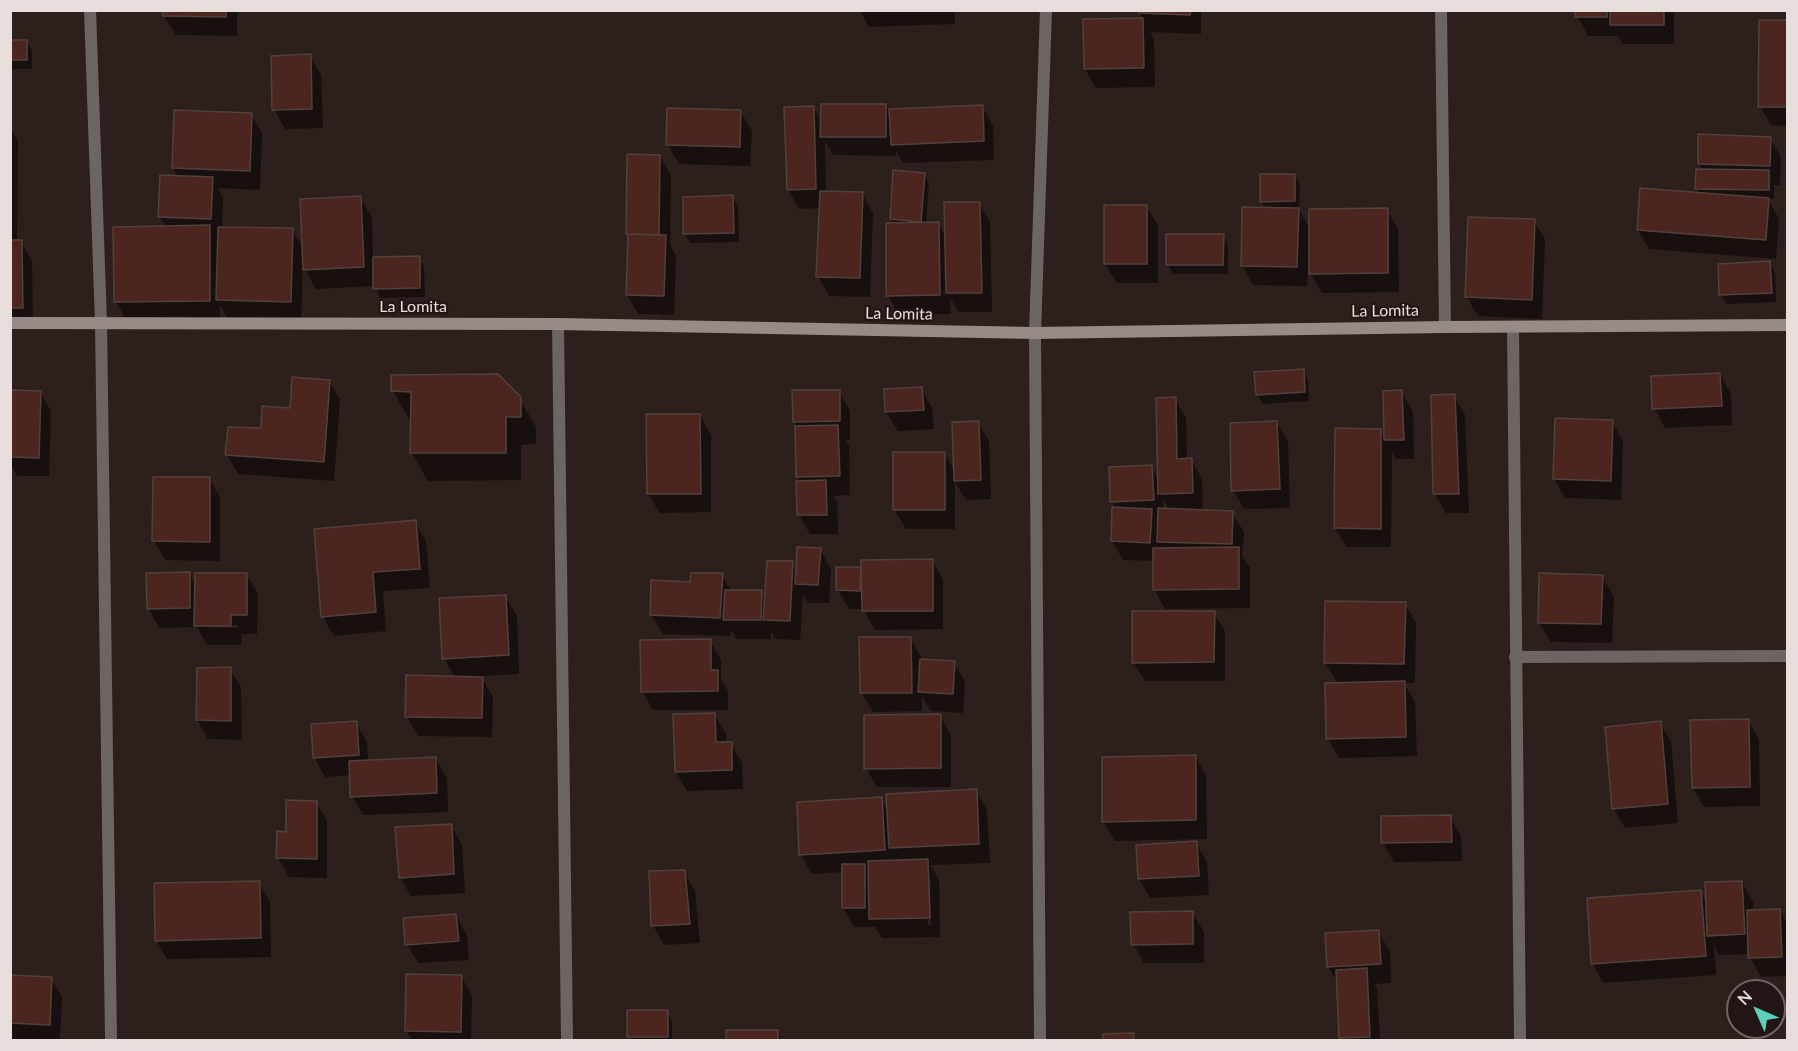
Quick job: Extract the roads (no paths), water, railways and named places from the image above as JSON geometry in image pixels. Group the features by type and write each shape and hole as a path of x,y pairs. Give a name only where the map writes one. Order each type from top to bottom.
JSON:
{"street":[{"path":"90,10 101,323 111,1041"},
{"path":"1040,1041 1035,333 1046,10"},
{"path":"1441,10 1445,327"},
{"name":"La Lomita","path":"10,323 558,324 1035,333 1788,325"},
{"path":"558,324 567,1041"},
{"path":"1513,327 1520,1041"},
{"path":"1515,657 1788,656"}]}
